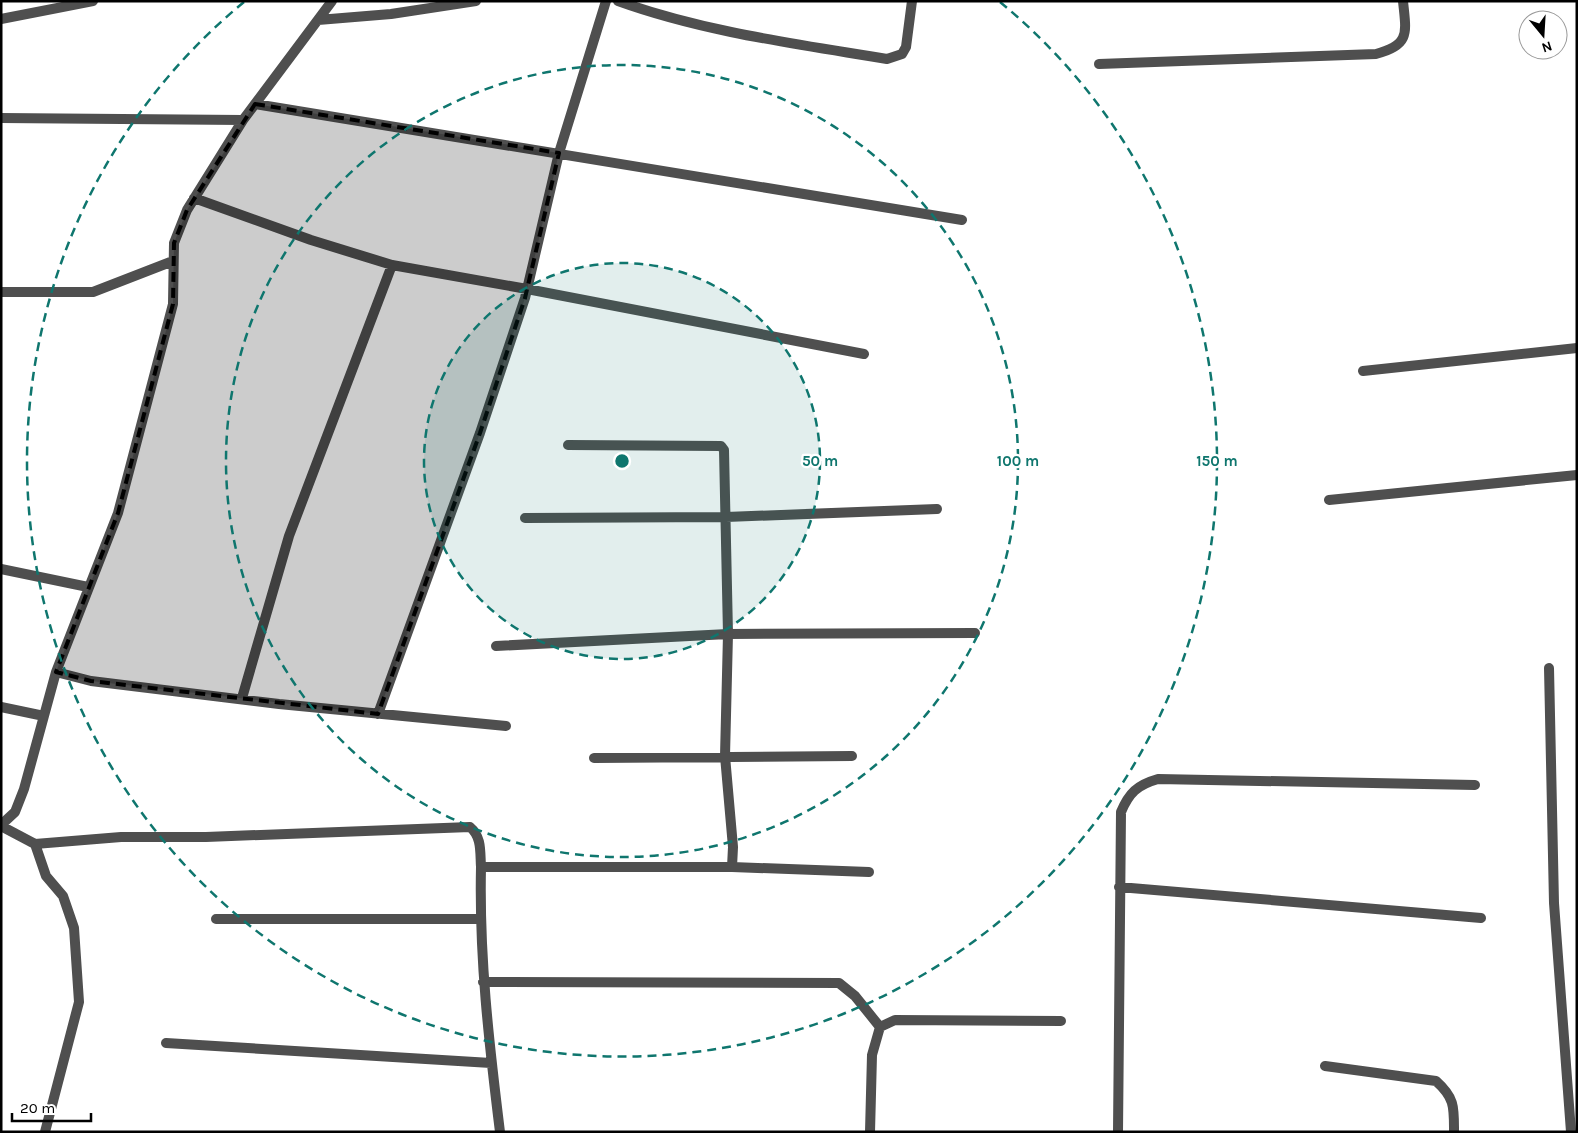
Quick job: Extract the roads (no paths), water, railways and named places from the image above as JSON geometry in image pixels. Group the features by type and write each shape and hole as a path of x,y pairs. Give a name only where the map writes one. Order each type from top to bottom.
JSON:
{"street":[{"path":"1,19 93,1"},
{"path":"332,1 242,120 194,198 174,243 173,304 118,513 56,672 21,797 15,812 1,826 35,844 121,837 206,837 470,827 476,833 479,842 483,982 500,1132"},
{"path":"318,20 391,14 476,1"},
{"path":"378,714 480,433 527,288 559,154 606,1"},
{"path":"618,1 653,14 765,38 887,59 902,54 906,47 912,1"},
{"path":"1099,64 1376,54 1390,50 1401,43 1406,33 1403,1"},
{"path":"255,104 962,220"},
{"path":"1,118 242,120"},
{"path":"194,198 311,240 392,265 527,288 864,354"},
{"path":"1,292 93,292 174,261"},
{"path":"242,698 289,536 392,265"},
{"path":"1363,371 1577,348"},
{"path":"568,445 721,446 725,454 728,634 725,756 733,847 732,867"},
{"path":"1329,500 1577,475"},
{"path":"525,518 726,517 937,509"},
{"path":"1,569 88,587"},
{"path":"496,646 728,634 975,633"},
{"path":"1549,668 1554,903 1571,1132"},
{"path":"56,672 91,681 279,704 506,726"},
{"path":"1,707 44,716"},
{"path":"594,758 852,756"},
{"path":"1118,1132 1121,812 1128,795 1140,784 1158,779 1475,785"},
{"path":"35,844 46,876 63,896 74,928 79,1002 45,1132"},
{"path":"481,867 732,867 869,872"},
{"path":"1119,887 1482,918"},
{"path":"216,918 480,919"},
{"path":"483,982 838,983 855,996 880,1027"},
{"path":"870,1132 872,1056 880,1027 895,1020 1061,1021"},
{"path":"166,1043 491,1063"},
{"path":"1325,1066 1436,1081 1449,1092 1453,1106 1454,1132"}]}
